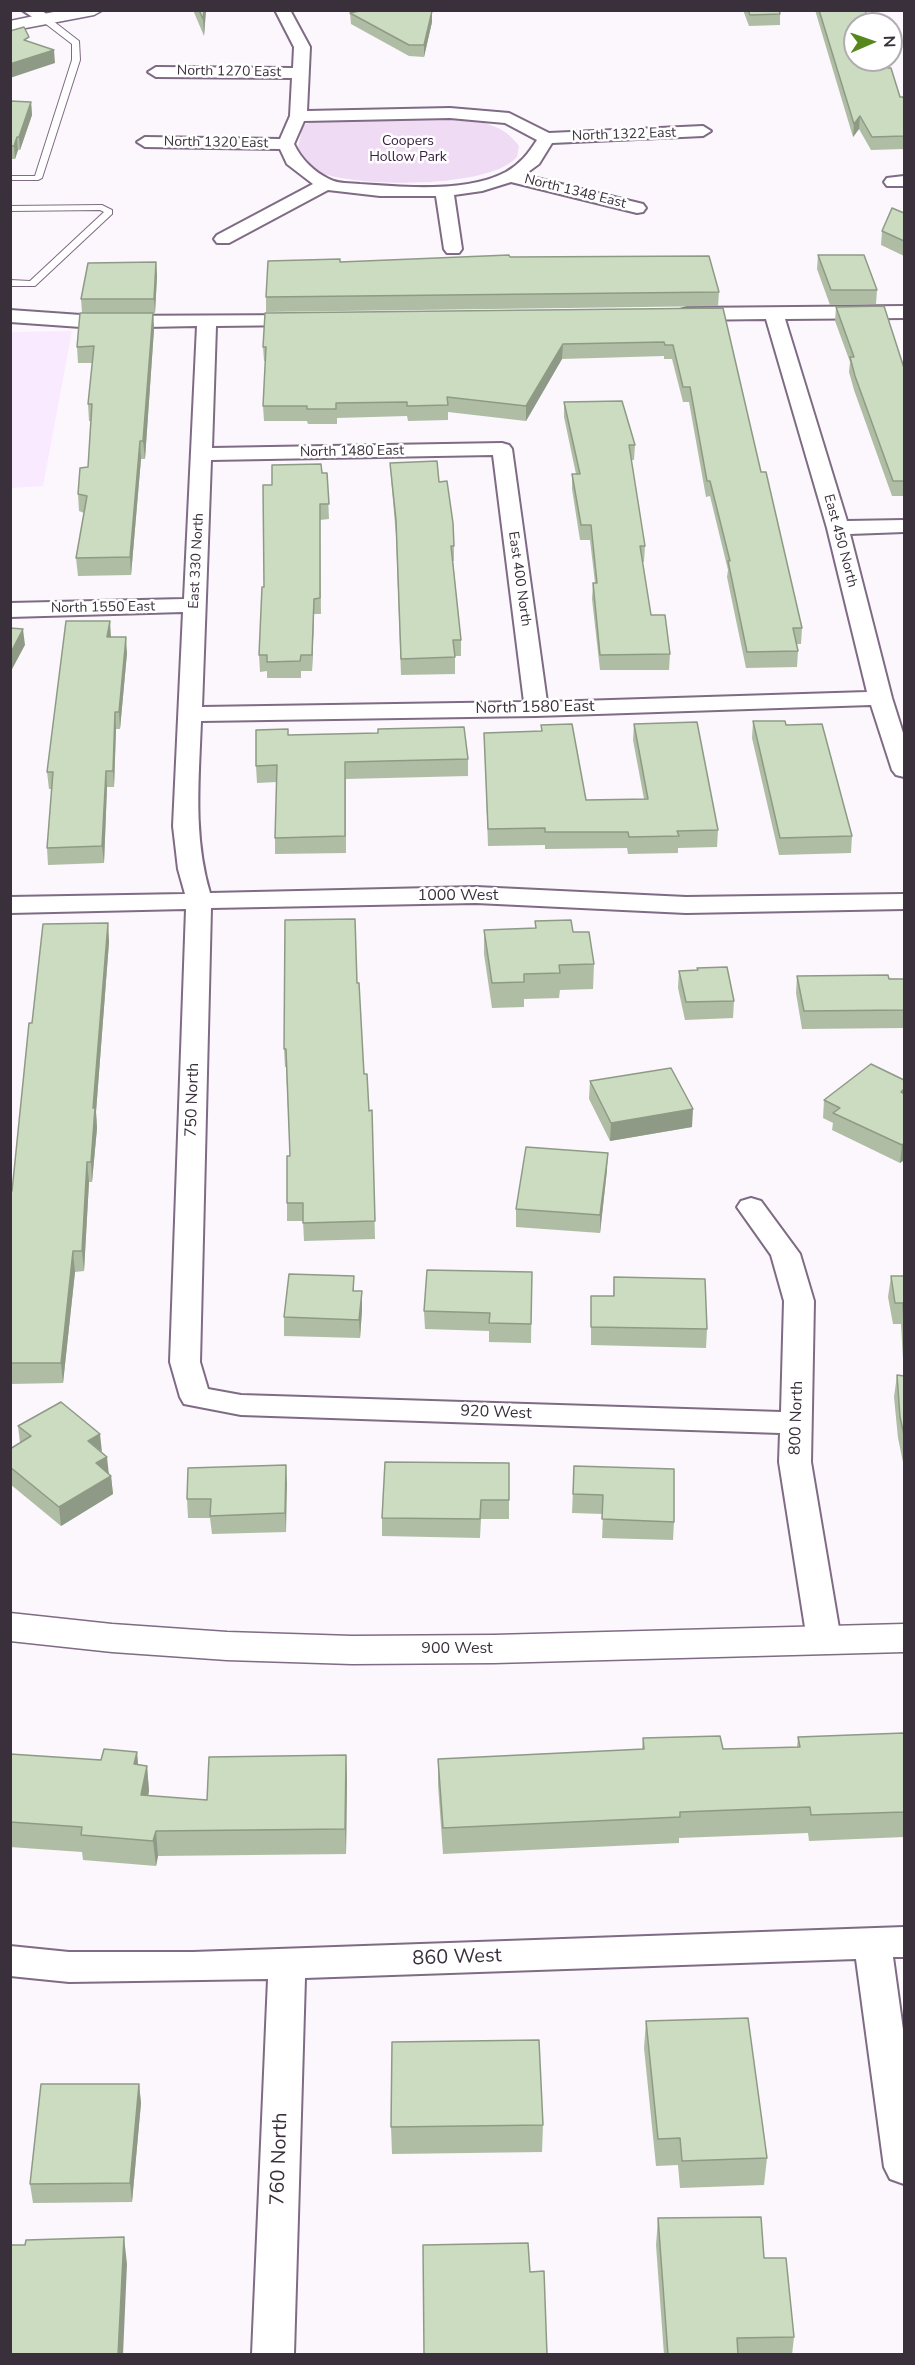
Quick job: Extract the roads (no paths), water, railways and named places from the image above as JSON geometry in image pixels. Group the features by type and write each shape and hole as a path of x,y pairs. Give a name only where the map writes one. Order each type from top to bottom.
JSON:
{"street":[{"path":"29,10 45,19"},
{"path":"10,26 94,10"},
{"path":"282,10 302,47 298,116 286,144 293,160 325,185 375,191 483,187 513,177 530,166 542,149 546,138 509,118 450,113 298,116"},
{"name":"North 1270 East","path":"156,72 301,73"},
{"name":"North 1322 East","path":"546,138 703,131"},
{"name":"North 1320 East","path":"145,142 286,144"},
{"name":"North 1348 East","path":"513,177 637,208"},
{"path":"223,239 325,185"},
{"path":"444,190 453,249"},
{"path":"668,315 904,312"},
{"name":"East 450 North","path":"774,313 838,528 880,698 904,770"},
{"path":"10,316 95,322 326,318"},
{"name":"East 330 North","path":"185,803 207,320"},
{"name":"North 1480 East","path":"202,454 502,449"},
{"name":"East 400 North","path":"502,449 536,709"},
{"path":"838,528 904,526"},
{"name":"North 1550 East","path":"10,610 195,605"},
{"name":"North 1580 East","path":"189,714 536,709 880,698"},
{"name":"750 North","path":"185,803 185,841 199,900 185,1362 195,1397"},
{"name":"1000 West","path":"10,905 476,895 686,905 904,900"},
{"name":"800 North","path":"751,1207 785,1254 799,1301 795,1462 825,1640"},
{"name":"920 West","path":"195,1397 241,1405 796,1423"},
{"name":"900 West","path":"10,1626 123,1639 311,1649 494,1649 904,1638"},
{"path":"888,1943 904,2167"},
{"name":"860 West","path":"10,1961 90,1967 287,1964 888,1943"},
{"name":"760 North","path":"273,2355 287,1964"}],"lane":[{"path":"10,178 38,178 76,60 76,43 45,19"},
{"path":"10,209 102,207 109,212 32,284 10,283"}],"park label":[{"name":"Coopers Hollow Park","path":"408,150"}]}
